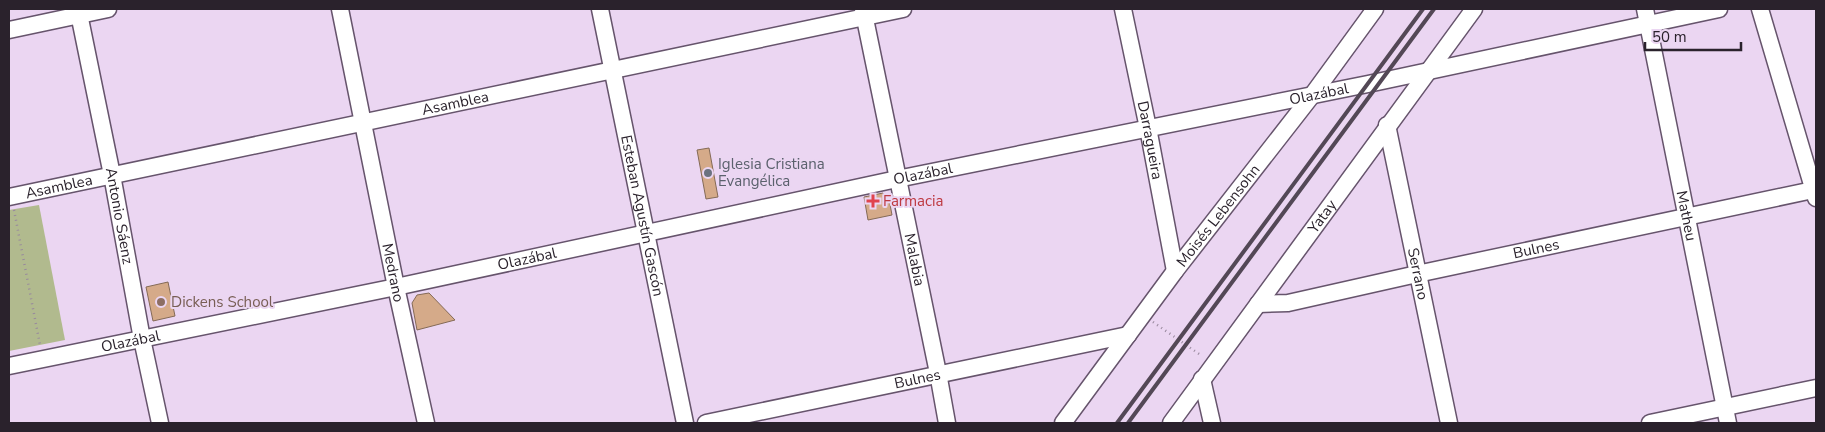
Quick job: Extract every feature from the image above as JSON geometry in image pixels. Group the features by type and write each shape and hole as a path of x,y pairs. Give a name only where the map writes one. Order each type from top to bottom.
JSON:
{"street":[{"path":"9,30 79,12 108,9"},
{"name":"Medrano","path":"340,9 396,287 426,423"},
{"name":"Esteban Agustín Gascón","path":"600,9 685,423"},
{"name":"Asamblea","path":"10,197 612,70 864,13 903,9"},
{"name":"Darragueira","path":"1123,9 1176,271"},
{"name":"Moisés Lebensohn","path":"1063,423 1176,271 1314,94 1375,9"},
{"name":"Yatay","path":"1171,423 1387,125 1474,9"},
{"name":"Olazábal","path":"9,366 396,287 897,179 1426,72 1646,16 1718,9"},
{"path":"1760,9 1815,194"},
{"name":"Antonio Sáenz","path":"79,12 160,423"},
{"name":"Malabia","path":"864,13 947,423"},
{"name":"Matheu","path":"1646,16 1726,415"},
{"name":"Serrano","path":"1387,125 1448,423"},
{"name":"Bulnes","path":"1258,304 1288,303 1686,217 1815,194"},
{"name":"Bulnes","path":"706,423 1128,335"},
{"path":"1202,379 1212,423"},
{"path":"1650,423 1726,415 1816,388"}],"path":[{"path":"10,197 42,359"},
{"path":"1143,315 1213,364"}],"green space":[{"path":"39,205 65,340 9,351 9,210"}],"building":[{"name":"Iglesia Cristiana Evangélica","path":"709,148 718,197 706,199 697,150"},
{"path":"883,193 889,199 892,215 868,220 864,197"},
{"name":"Dickens School","path":"168,282 175,316 153,321 146,287"},
{"path":"429,293 455,320 417,330 412,303 417,295"}],"railway":[{"path":"1117,423 1423,9"},
{"path":"1128,423 1434,9"}],"place":[{"name":"Iglesia Cristiana Evangélica","path":"708,173"},
{"name":"Farmacia","path":"873,201"},
{"name":"Dickens School","path":"161,302"}]}
